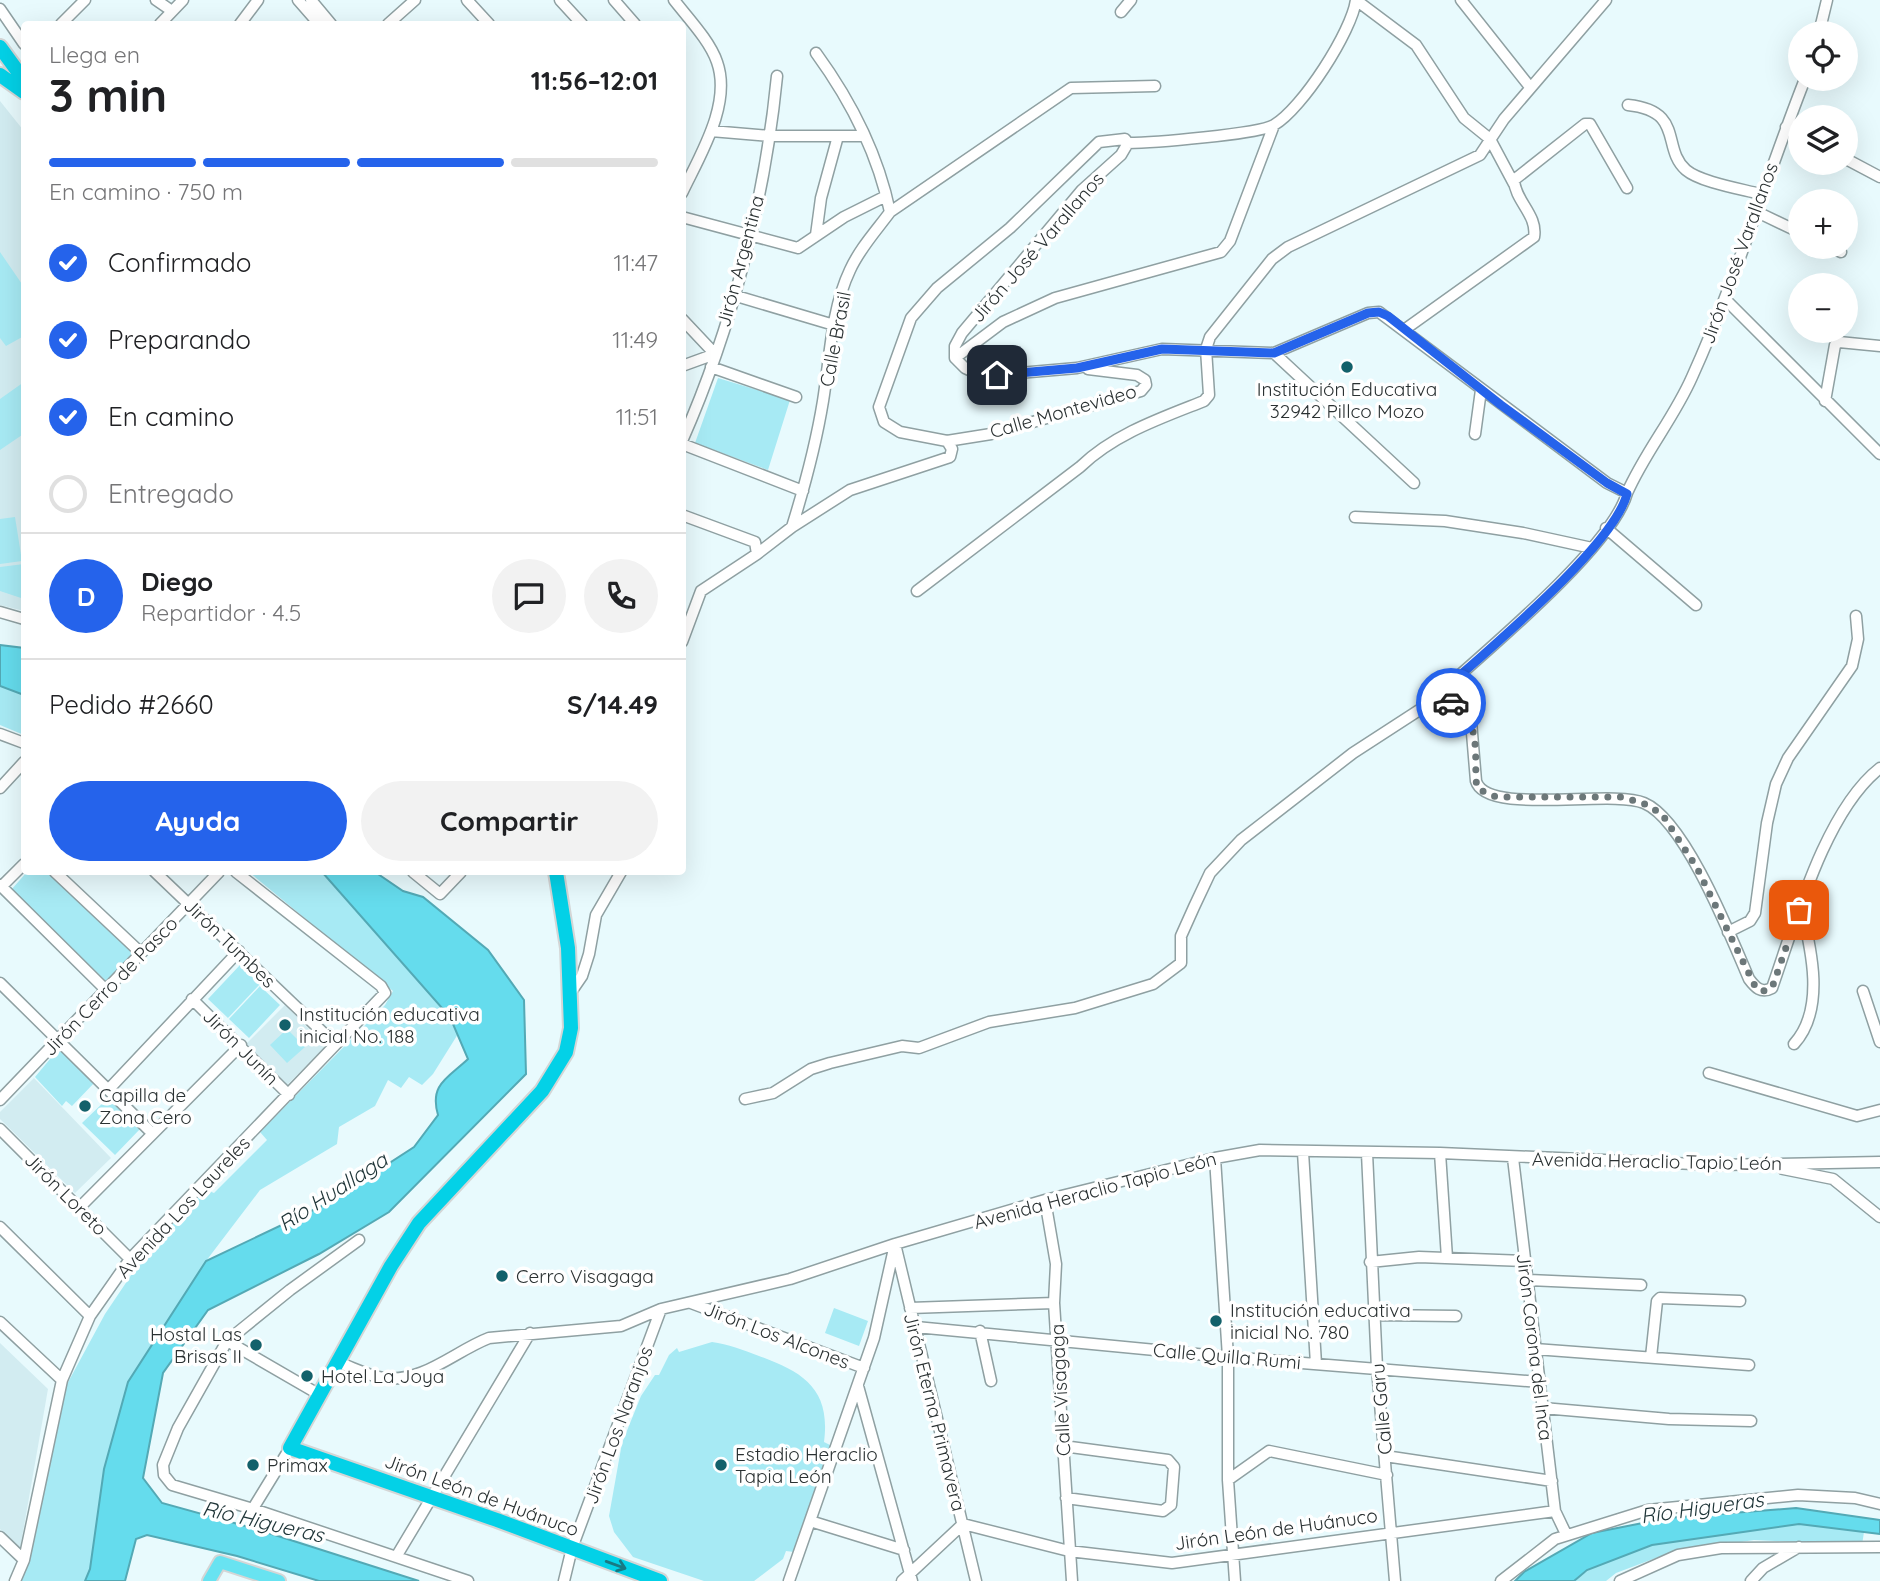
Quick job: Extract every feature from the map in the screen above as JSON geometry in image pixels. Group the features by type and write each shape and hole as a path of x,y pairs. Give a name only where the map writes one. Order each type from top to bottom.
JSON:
{"highway":[{"path":"0,47 20,63"},
{"path":"0,75 21,90"},
{"path":"289,1448 391,1266 419,1223 542,1091 566,1052 571,1028 569,948 557,875"},
{"name":"Jirón León de Huánuco","path":"289,1448 431,1496 660,1581"}],"main road":[{"path":"209,1581 220,1562 279,1581"}],"street":[{"path":"156,0 172,11"},
{"path":"163,21 183,0"},
{"path":"242,21 258,0"},
{"path":"298,0 316,21"},
{"path":"311,0 328,21"},
{"path":"391,21 415,0"},
{"path":"467,0 486,21"},
{"path":"560,0 579,21"},
{"path":"614,0 632,21"},
{"path":"674,0 716,59 723,84 711,131 686,184"},
{"path":"1121,12 1131,0"},
{"path":"1404,330 1534,237 1533,221 1490,139 1464,118 1416,45 1356,0 1350,24 1309,89 1274,125 1230,241 1221,252 1126,281 1055,298 1003,322 955,358 965,368 987,374 1077,368 1162,349 1274,353 1368,313 1379,312 1388,316 1404,330 1481,390 1607,483 1627,494"},
{"path":"1461,0 1530,87"},
{"path":"917,591 1080,467 1098,449 1151,422 1204,401 1209,395 1206,349 1209,337 1272,259 1287,247 1476,158 1484,151 1490,139 1530,87 1606,0"},
{"path":"1822,21 1827,0"},
{"path":"63,21 79,2"},
{"path":"0,9 21,40"},
{"path":"816,53 841,88 879,166 890,212 1071,89 1155,86"},
{"name":"Jirón Argentina","path":"687,424 711,367 751,235 771,136 777,76"},
{"name":"Jirón José Varallanos","path":"745,1100 773,1093 811,1069 830,1063 902,1046 919,1048 989,1022 1075,1008 1153,984 1171,973 1181,963 1181,936 1210,873 1241,840 1353,753 1427,705 1576,568 1618,516 1627,494 1690,381 1726,300 1760,194 1800,91"},
{"path":"1628,105 1649,110 1662,119 1679,160 1689,172 1760,194"},
{"path":"1514,184 1518,175 1586,124 1590,124 1627,188"},
{"path":"1129,143 1156,142 1274,125"},
{"path":"711,131 771,136 864,136"},
{"path":"816,235 821,198 838,136"},
{"name":"Jirón José Varallanos","path":"947,442 900,432 884,422 879,407 911,318 937,288 1010,228 1099,142 1125,139 1129,143 1121,155 1082,190 962,333 955,346 955,358"},
{"path":"1858,165 1880,177"},
{"path":"686,218 798,248 886,195"},
{"path":"1755,211 1788,227"},
{"name":"Calle Brasil","path":"792,527 823,403 834,325 849,271 890,212"},
{"path":"733,295 834,325"},
{"path":"1726,300 1880,453"},
{"path":"686,323 715,354 686,365"},
{"path":"1825,401 1835,345 1839,342 1880,346"},
{"path":"1274,353 1414,483"},
{"path":"711,367 796,397"},
{"name":"Calle Montevideo","path":"947,442 990,434 1141,391 1146,385 1145,380 1137,375 1077,368"},
{"path":"1475,434 1481,390"},
{"path":"686,631 701,591 850,490 942,462 950,457 952,449 947,442"},
{"path":"686,445 803,491"},
{"path":"686,516 755,542 757,554"},
{"path":"1355,517 1445,521 1523,533 1592,548"},
{"path":"1606,528 1696,605"},
{"path":"0,612 21,618"},
{"path":"1728,932 1750,921 1755,913 1767,823 1776,784 1788,758 1852,666 1858,639 1856,616"},
{"path":"1427,705 1451,703 1464,709 1471,721 1478,789 1486,794 1541,799 1621,797 1643,803 1662,814 1697,868 1749,979 1756,988 1768,990 1841,814 1860,786 1880,768"},
{"path":"0,734 21,742"},
{"path":"0,788 21,765"},
{"path":"21,867 1,886 106,990"},
{"path":"58,875 141,954"},
{"name":"Jirón Tumbes","path":"158,875 335,1044"},
{"name":"Jirón Cerro de Pasco","path":"0,1100 216,875"},
{"name":"Avenida Los Laureles","path":"15,1581 24,1560 62,1380 90,1316 130,1259 385,993 381,986 240,875"},
{"path":"416,875 436,893 442,893 458,875"},
{"path":"561,895 563,875"},
{"path":"571,992 582,976 596,915 619,875"},
{"path":"1794,1044 1805,1032 1810,1017 1813,966 1801,905"},
{"path":"108,1089 239,951"},
{"path":"2,990 58,1040 152,1133"},
{"path":"1863,990 1880,1042"},
{"name":"Jirón Junín","path":"192,999 242,1045 289,1095"},
{"path":"80,1207 242,1045"},
{"path":"1709,1073 1857,1116 1880,1110"},
{"name":"Jirón Loreto","path":"0,1129 130,1259"},
{"name":"Avenida Heraclio Tapio León","path":"337,1363 383,1378 397,1378 437,1367 470,1345 489,1338 621,1326 660,1309 790,1279 895,1244 1045,1200 1215,1158 1260,1150 1440,1153 1513,1158 1765,1165 1880,1162"},
{"path":"1303,1152 1316,1364"},
{"name":"Calle Garu","path":"1367,1153 1370,1262 1395,1581"},
{"path":"1440,1153 1447,1258"},
{"path":"1215,1158 1228,1357 1228,1480 1235,1581"},
{"name":"Jirón Corona del Inca","path":"1513,1158 1555,1511 1566,1534"},
{"path":"1765,1165 1825,1175 1880,1217"},
{"name":"Calle Visagaga","path":"1045,1200 1056,1264 1054,1303 1072,1581"},
{"path":"0,1227 90,1316"},
{"path":"359,1240 290,1290 227,1341 177,1428 163,1465 166,1479 172,1485 253,1509 468,1581"},
{"path":"789,1581 864,1368 895,1244"},
{"name":"Jirón Eterna Primavera","path":"895,1244 976,1581"},
{"path":"1370,1262 1419,1257 1525,1261"},
{"path":"1529,1280 1641,1285"},
{"path":"1651,1357 1657,1301 1660,1298 1740,1301"},
{"name":"Jirón Los Alcones","path":"689,1302 864,1368"},
{"path":"910,1308 1054,1303"},
{"name":"Jirón Los Naranjos","path":"564,1581 572,1548 660,1309"},
{"path":"1374,1315 1456,1316"},
{"path":"0,1322 62,1380"},
{"name":"Calle Quilla Rumi","path":"916,1327 980,1331 1228,1357 1539,1382"},
{"path":"980,1331 991,1381"},
{"path":"396,1557 530,1333"},
{"path":"227,1341 320,1395"},
{"path":"1535,1349 1749,1365"},
{"path":"858,1386 911,1576"},
{"path":"1543,1408 1669,1419 1751,1422"},
{"path":"1063,1446 1168,1460 1174,1467 1171,1505 1163,1511 1066,1498"},
{"path":"253,1509 289,1448"},
{"path":"1228,1480 1269,1451 1387,1475"},
{"path":"1385,1456 1552,1481"},
{"path":"1501,1581 1541,1547 1566,1534 1648,1510 1686,1504 1827,1496 1880,1504"},
{"name":"Jirón León de Huánuco","path":"963,1524 1069,1551 1172,1563 1555,1511"},
{"path":"810,1521 904,1550"},
{"path":"902,1581 911,1576 963,1524"},
{"path":"0,1537 24,1560"},
{"path":"1759,1547 1763,1568"},
{"path":"1751,1581 1763,1568 1799,1547"},
{"path":"1620,1581 1678,1555 1721,1548 1880,1547"}],"shaded area":[{"path":"0,101 21,127 21,610 0,605"},
{"path":"0,252 21,283 21,338 6,346 0,338"},
{"path":"718,378 790,400 768,470 695,443"},
{"path":"21,384 21,436 0,450 0,399"},
{"path":"15,517 21,561 0,564 0,519"},
{"path":"21,564 21,598 0,591 0,567"},
{"path":"0,645 21,648 21,694 0,686"},
{"path":"0,686 21,694 21,734 0,725"},
{"path":"24,875 54,875 135,954 108,983 11,890"},
{"path":"253,875 325,875 450,1017 458,1034 433,1074 422,1085 409,1077 401,1088 388,1080 375,1106 339,1127 337,1144 260,1190 206,1261 128,1382 104,1469 90,1569 85,1581 21,1581 28,1563 66,1386 105,1314 146,1253 204,1189 214,1193 267,1140 260,1132 385,1005 393,991"},
{"path":"325,875 379,875 403,891 423,897 488,950 524,1000 526,1074 389,1212 319,1254 208,1310 163,1373 143,1478 162,1503 256,1529 419,1581 319,1581 237,1556 147,1535 136,1539 125,1581 85,1581 90,1569 104,1469 128,1382 206,1261 326,1204 414,1147 438,1115 436,1096 442,1082 468,1059 450,1017"},
{"path":"240,965 260,984 228,1018 208,999"},
{"path":"260,986 280,1005 249,1038 229,1019"},
{"name":"Institución educativa inicial No. 188","path":"285,1005 326,1046 286,1086 245,1045"},
{"path":"287,1029 305,1047 287,1063 270,1045"},
{"path":"60,1047 96,1081 72,1106 66,1101 62,1106 35,1077"},
{"path":"34,1078 111,1158 75,1193 0,1119 0,1112"},
{"path":"108,1098 140,1129 115,1155 82,1123"},
{"path":"834,1308 868,1321 859,1346 825,1333"},
{"name":"Estadio Heraclio Tapia León","path":"712,1342 775,1362 801,1376 818,1396 823,1408 824,1442 832,1446 794,1552 786,1551 783,1559 754,1581 704,1581 633,1557 614,1532 609,1516 622,1443 641,1396 655,1375 659,1375 669,1355 677,1348 679,1352"},
{"path":"0,1343 48,1389 20,1549 0,1529"},
{"path":"1796,1508 1880,1520 1880,1534 1799,1524 1652,1545 1587,1570 1574,1581 1515,1581 1524,1572 1592,1533 1668,1518"},
{"path":"1799,1524 1864,1532 1862,1545 1754,1540 1669,1553 1616,1573 1606,1581 1574,1581 1597,1566 1651,1545 1712,1534"}],"way so far":[{"path":"1451,703 1464,709 1471,721 1476,781 1478,789 1486,794 1541,799 1621,797 1643,803 1662,814 1697,868 1735,944 1749,979 1756,988 1763,991 1772,988 1799,910"}],"place":[{"name":"Institución Educativa 32942 Pillco Mozo","path":"1347,367"},
{"name":"Institución educativa inicial No. 188","path":"285,1025"},
{"name":"Capilla de Zona Cero","path":"85,1106"},
{"name":"Cerro Visagaga","path":"502,1276"},
{"name":"Institución educativa inicial No. 780","path":"1216,1321"},
{"name":"Hostal Las Brisas II","path":"256,1345"},
{"name":"Hotel La Joya","path":"307,1376"},
{"name":"Primax","path":"253,1465"},
{"name":"Estadio Heraclio Tapia León","path":"721,1465"}],"route":[{"path":"997,375 1077,368 1162,349 1274,353 1368,313 1379,312 1388,316 1501,405 1607,483 1627,494 1618,516 1576,568 1427,705 1451,703"}],"water label":[{"name":"Río Huallaga","path":"333,1192"},
{"name":"Río Higueras","path":"1702,1508"},
{"name":"Río Higueras","path":"263,1522"}]}
